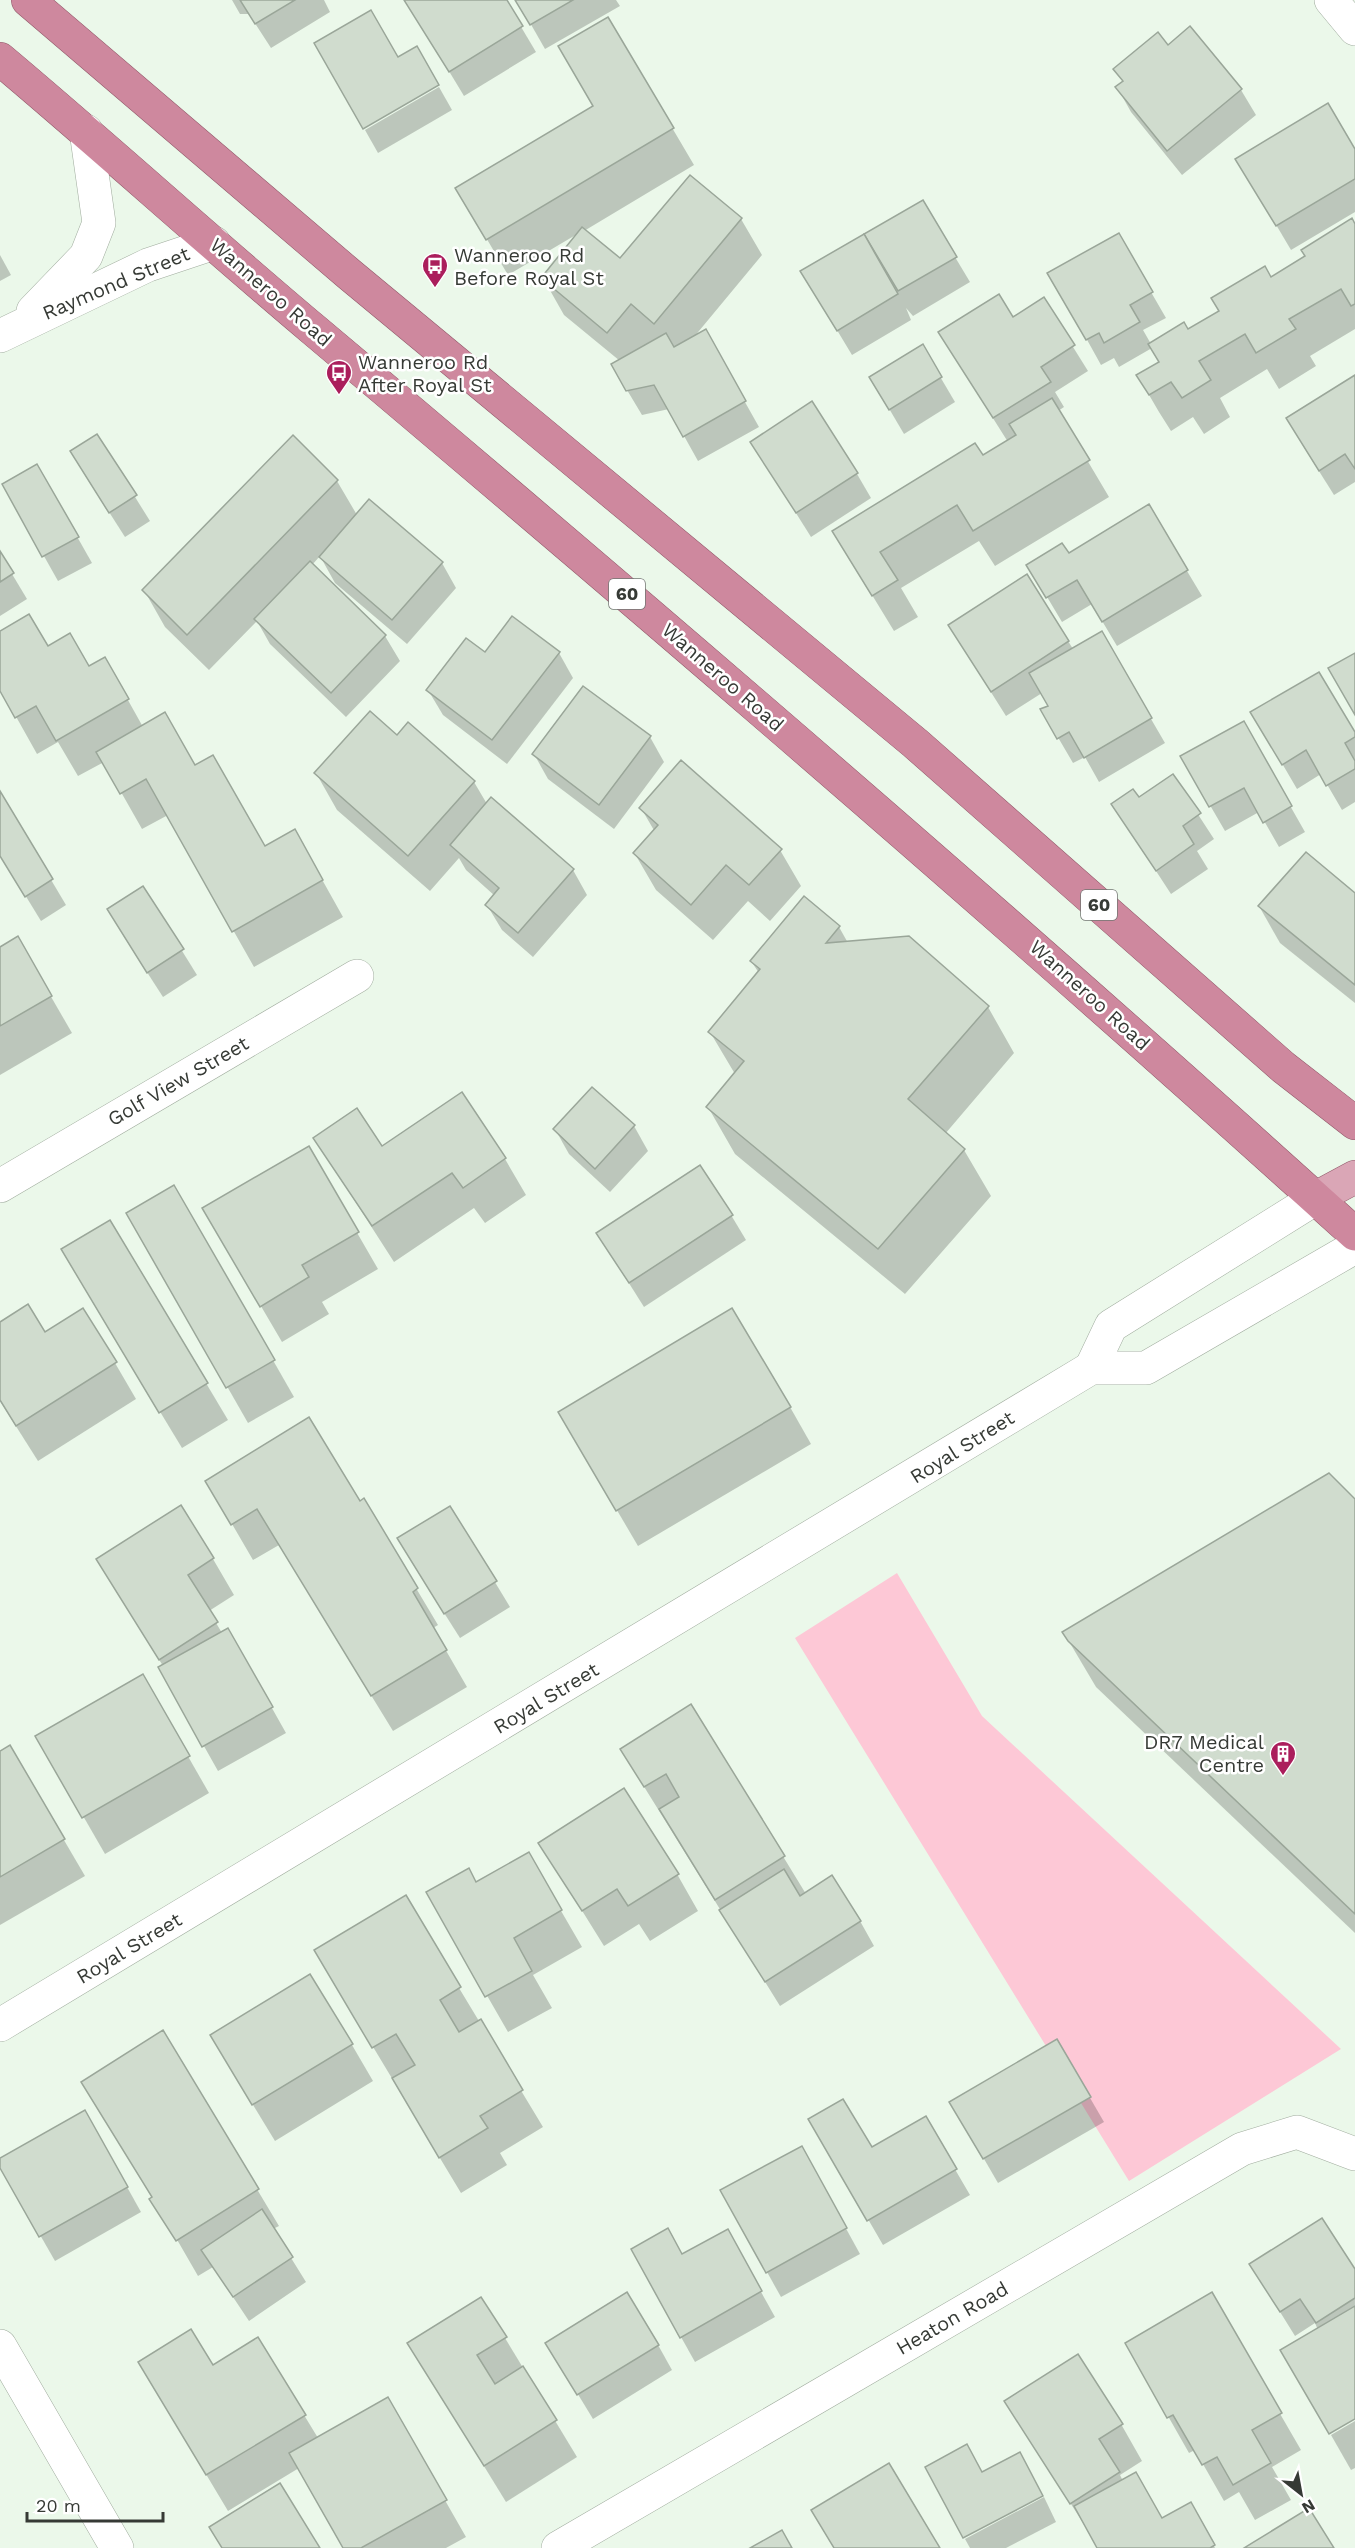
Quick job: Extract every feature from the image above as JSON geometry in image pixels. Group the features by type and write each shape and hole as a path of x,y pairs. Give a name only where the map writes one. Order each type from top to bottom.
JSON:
{"highway":[{"name":"60","path":"28,0 428,340 915,743 1283,1067 1355,1123"},
{"name":"Wanneroo Road","path":"0,59 532,512 1044,954 1355,1234"}],"main road":[{"path":"1316,1198 1355,1177"}],"street":[{"path":"1330,0 1355,29"},
{"name":"Raymond Street","path":"10,330 86,256 99,223 86,131"},
{"name":"Raymond Street","path":"10,330 148,265 214,243"},
{"name":"Golf View Street","path":"0,1186 357,976"},
{"path":"1316,1198 1111,1326 1091,1368 1146,1368 1355,1247"},
{"name":"Royal Street","path":"0,2025 1091,1368"},
{"name":"Heaton Road","path":"558,2548 1242,2149 1297,2132 1355,2154"},
{"path":"0,2346 117,2548"}],"shaded area":[{"path":"897,1573 982,1716 1341,2049 1129,2181 795,1638"}],"building":[{"path":"240,0 295,0 255,24"},
{"path":"404,0 507,0 523,26 449,72"},
{"path":"515,0 573,0 530,25"},
{"path":"371,10 398,57 417,46 439,85 363,129 314,43"},
{"path":"608,17 674,128 486,240 455,188 593,106 558,46"},
{"path":"1190,26 1242,89 1167,151 1115,87 1123,81 1113,69 1158,32 1168,45"},
{"path":"1328,103 1355,149 1355,179 1276,226 1235,159"},
{"path":"690,175 742,218 654,324 631,304 607,333 541,278 582,227 620,258"},
{"path":"923,200 957,257 898,291 864,234"},
{"path":"1352,218 1355,224 1355,304 1351,306 1341,289 1289,319 1296,329 1256,353 1245,334 1199,361 1211,380 1182,398 1171,382 1149,395 1136,375 1159,362 1148,344 1184,322 1188,329 1219,311 1211,298 1265,266 1271,277 1305,256 1301,250"},
{"path":"1119,233 1153,292 1130,305 1140,322 1104,343 1099,333 1086,340 1047,273"},
{"path":"864,234 898,294 837,331 800,271"},
{"path":"999,294 1013,317 1044,297 1075,345 1041,367 1051,382 993,418 938,332"},
{"path":"706,329 746,401 683,437 654,385 626,391 611,364 666,333 674,347"},
{"path":"923,344 942,377 889,410 869,377"},
{"path":"1355,375 1355,469 1345,454 1319,471 1286,418"},
{"path":"1052,398 1090,460 973,531 957,505 880,552 898,580 872,596 832,531 975,443 983,455 1016,435 1009,424"},
{"path":"812,401 858,473 796,513 750,442"},
{"path":"97,434 137,495 109,513 70,451"},
{"path":"293,435 338,480 187,635 142,590"},
{"path":"37,464 79,537 42,557 2,484"},
{"path":"369,499 443,562 392,620 319,557"},
{"path":"1149,504 1188,570 1102,622 1077,580 1046,598 1026,565 1062,543 1069,553"},
{"path":"0,551 14,573 0,582"},
{"path":"310,561 386,635 331,693 254,619"},
{"path":"1027,574 1069,641 991,692 948,625"},
{"path":"29,614 48,646 70,633 89,666 105,657 129,699 56,741 36,706 15,718 0,691 0,631"},
{"path":"512,616 560,652 492,740 426,690 466,638 485,652"},
{"path":"1102,631 1152,718 1084,758 1069,732 1057,739 1040,709 1048,706 1029,673"},
{"path":"1355,653 1355,715 1328,668"},
{"path":"1319,672 1355,732 1355,737 1345,743 1355,761 1355,769 1326,786 1306,750 1282,765 1250,712"},
{"path":"583,686 651,736 599,805 532,754"},
{"path":"370,711 397,735 408,722 475,781 408,856 314,773"},
{"path":"165,712 195,765 213,755 265,846 295,829 323,880 232,932 146,779 120,794 96,752"},
{"path":"1244,721 1292,806 1263,823 1244,788 1209,807 1180,756"},
{"path":"681,760 782,849 749,885 726,865 691,905 633,853 658,825 639,808"},
{"path":"1173,774 1201,813 1183,826 1194,844 1156,871 1111,804 1133,789 1139,797"},
{"path":"0,791 53,879 25,897 0,856"},
{"path":"491,797 574,869 518,933 485,905 499,888 450,845"},
{"path":"1306,852 1355,893 1355,985 1258,906"},
{"path":"143,886 184,949 147,973 107,909"},
{"path":"804,896 840,926 826,943 909,936 989,1006 908,1099 965,1149 878,1249 706,1107 744,1061 708,1032 760,969 750,961"},
{"path":"18,936 52,996 0,1026 0,947"},
{"path":"592,1087 635,1125 595,1169 553,1129"},
{"path":"462,1092 506,1158 463,1188 452,1173 372,1226 313,1138 357,1108 382,1146"},
{"path":"309,1146 359,1232 302,1265 309,1277 260,1307 202,1208"},
{"path":"700,1165 733,1215 629,1283 596,1233"},
{"path":"174,1185 275,1360 226,1388 126,1213"},
{"path":"110,1220 208,1383 159,1413 61,1249"},
{"path":"28,1304 45,1332 83,1308 117,1362 16,1426 0,1400 0,1322"},
{"path":"732,1308 791,1407 616,1511 558,1412"},
{"path":"309,1417 360,1501 364,1498 418,1588 413,1592 447,1650 371,1696 257,1509 231,1525 205,1481"},
{"name":"DR7 Medical Centre","path":"1329,1473 1355,1499 1355,1914 1068,1641 1062,1632"},
{"path":"181,1505 214,1558 188,1575 218,1622 159,1660 96,1559"},
{"path":"450,1506 497,1581 444,1614 397,1538"},
{"path":"228,1628 273,1707 202,1747 158,1667"},
{"path":"143,1674 190,1756 82,1818 35,1736"},
{"path":"691,1704 785,1856 715,1900 659,1809 679,1797 666,1774 644,1787 620,1749"},
{"path":"10,1745 65,1839 0,1877 0,1751"},
{"path":"624,1788 679,1874 628,1906 617,1889 582,1911 538,1843"},
{"path":"529,1852 562,1910 514,1938 532,1971 485,1997 426,1892 469,1868 476,1882"},
{"path":"784,1869 800,1896 832,1875 861,1921 765,1982 719,1910"},
{"path":"406,1895 461,1987 440,2000 459,2032 481,2019 523,2090 480,2116 488,2128 439,2158 392,2078 415,2065 396,2034 372,2048 314,1950"},
{"path":"310,1974 353,2044 252,2105 210,2035"},
{"path":"163,2030 259,2189 176,2241 149,2199 152,2197 81,2082"},
{"path":"1057,2039 1091,2097 983,2159 949,2102"},
{"path":"843,2099 872,2147 926,2116 957,2169 867,2221 808,2119"},
{"path":"85,2110 128,2187 39,2237 0,2168 0,2158"},
{"path":"802,2146 847,2228 766,2273 720,2190"},
{"path":"262,2209 293,2257 233,2297 201,2250"},
{"path":"1322,2218 1355,2269 1355,2298 1316,2323 1300,2299 1280,2312 1249,2264"},
{"path":"668,2228 682,2254 728,2229 762,2291 680,2338 631,2249"},
{"path":"627,2292 659,2345 577,2395 545,2343"},
{"path":"1212,2292 1282,2413 1252,2430 1271,2463 1233,2485 1217,2457 1202,2465 1173,2415 1167,2418 1125,2343"},
{"path":"481,2297 507,2337 477,2355 495,2384 523,2366 557,2420 484,2466 407,2343"},
{"path":"1355,2306 1355,2419 1329,2434 1280,2350"},
{"path":"191,2329 213,2365 258,2337 306,2415 206,2475 138,2362"},
{"path":"1078,2354 1123,2424 1099,2439 1120,2472 1070,2504 1004,2401"},
{"path":"388,2397 447,2500 361,2548 343,2548 289,2453"},
{"path":"967,2444 982,2472 1020,2452 1043,2496 963,2538 925,2467"},
{"path":"889,2463 940,2548 834,2548 811,2510"},
{"path":"1136,2472 1162,2518 1191,2502 1215,2545 1210,2548 1097,2548 1074,2506"},
{"path":"280,2483 320,2548 222,2548 209,2527"},
{"path":"1309,2508 1334,2548 1244,2548"},
{"path":"782,2530 792,2548 750,2548"}],"place":[{"name":"Wanneroo Rd Before Royal St","path":"435,289"},
{"name":"Wanneroo Rd After Royal St","path":"339,396"},
{"name":"DR7 Medical Centre","path":"1283,1777"}]}
